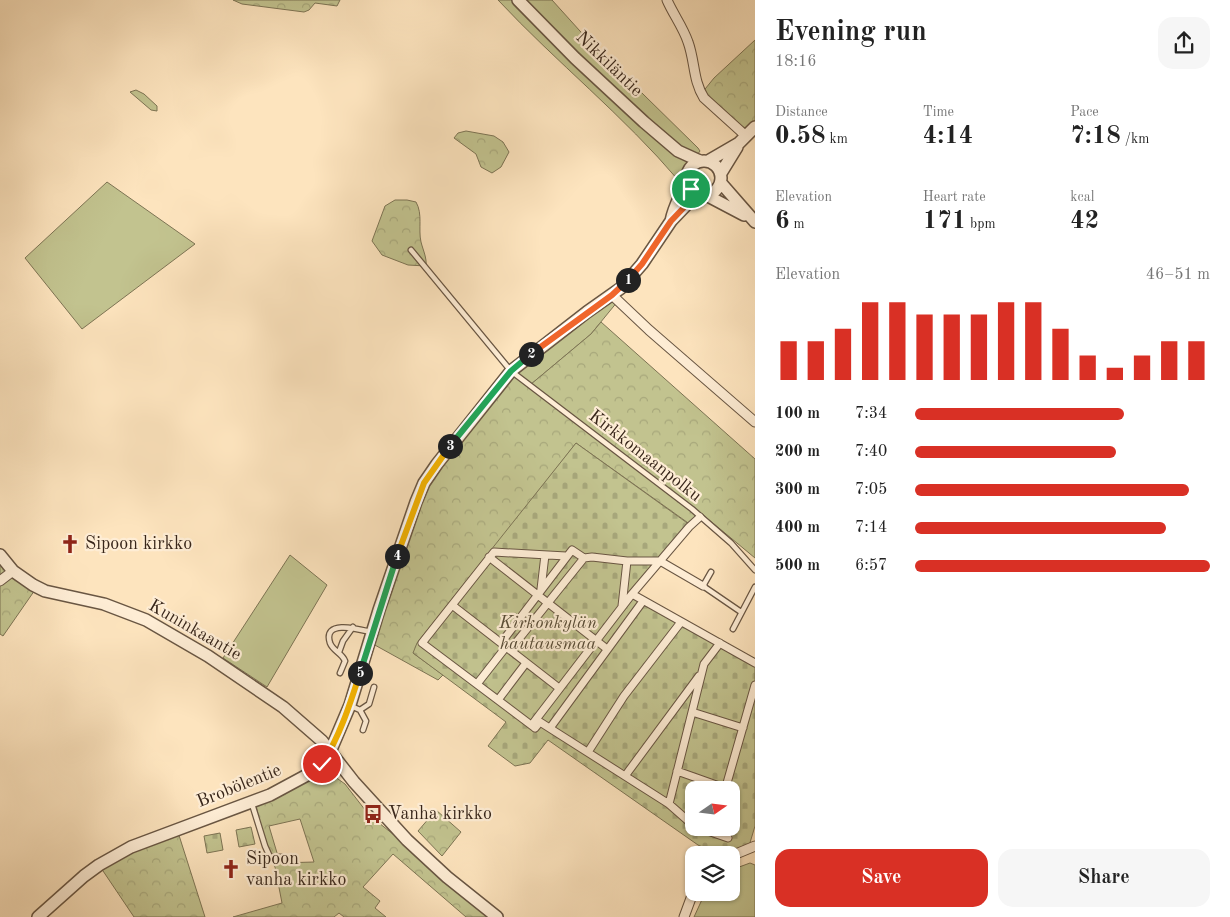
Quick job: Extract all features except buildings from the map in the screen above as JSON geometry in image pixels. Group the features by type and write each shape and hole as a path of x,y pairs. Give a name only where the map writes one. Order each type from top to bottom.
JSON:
{"street":[{"name":"Nikkiläntie","path":"518,0 644,122 678,151 704,161"},
{"path":"666,0 688,40 699,91 743,140"},
{"path":"702,195 715,192 743,140 755,127"},
{"path":"743,140 691,167 688,176 691,189 753,220"},
{"name":"Nikkiläntie","path":"678,151 688,176"},
{"path":"704,161 714,164 721,178 753,220"},
{"name":"Brobölentie","path":"671,221 673,209 688,176"},
{"name":"Brobölentie","path":"38,917 84,876 131,847 270,795 317,769 330,752 355,707 372,632 424,483 511,371 629,280 671,221 693,198 702,195"},
{"path":"612,295 649,330 755,422"},
{"path":"535,728 534,722 632,594 660,560 700,517"},
{"path":"477,684 505,647 539,593 572,550 584,558 592,557 627,561 660,560 703,586"},
{"path":"535,728 422,643 494,552 566,556"},
{"name":"Kuninkaantie","path":"0,555 13,571 45,591 104,604 146,620 208,656 283,707 322,741 354,782 407,840 447,877 497,917"},
{"path":"539,593 545,555"},
{"path":"489,557 539,593 547,603 607,649"},
{"path":"505,647 547,603 584,558"},
{"path":"622,607 627,561"},
{"path":"0,581 13,571"},
{"path":"632,594 755,663"},
{"path":"550,728 643,601"},
{"path":"452,606 559,688"},
{"path":"588,752 624,696 682,622"},
{"path":"669,804 704,664 720,643"},
{"path":"498,700 526,663"},
{"path":"625,776 702,671"},
{"path":"727,781 755,685"},
{"path":"692,712 743,728"},
{"path":"535,728 540,722 550,728 669,804 685,818"},
{"path":"678,771 704,781"},
{"path":"740,852 755,846"},
{"path":"684,917 690,901"}],"lane":[{"name":"Kirkkomaanpolku","path":"411,250 511,371 692,509 731,543 755,570"},
{"path":"711,572 703,586 741,612"},
{"path":"733,629 755,587"},
{"path":"339,652 343,641 353,627"},
{"path":"340,673 345,661 343,656 333,648 330,642 331,634 337,628 353,627 372,632"},
{"path":"363,730 366,721 355,707 369,704 374,687"},
{"path":"252,802 270,857 282,857"}],"green space":[{"path":"233,0 340,0 337,6 315,3 309,10 304,12 242,4"},
{"path":"498,0 552,0 589,41 698,148 700,151 679,181 636,134"},
{"path":"755,40 755,127 750,132 709,103 701,94 714,78"},
{"path":"136,90 144,94 157,106 157,111 151,110 130,92"},
{"path":"466,131 494,136 503,142 509,152 501,167 492,173 481,167 476,154 454,138 458,133"},
{"path":"107,182 195,244 82,329 25,258"},
{"path":"395,200 416,202 420,217 420,237 426,266 408,265 382,255 372,241 385,206"},
{"path":"612,295 618,301 591,334 530,385 511,371"},
{"path":"601,322 755,459 755,558 702,514 579,422 700,517 691,525 576,443 413,653 443,675 438,680 373,644 424,483 511,371 530,385 591,334"},
{"name":"Kirkonkylän hautausmaa","path":"576,443 690,525 635,595 755,659 755,826 749,846 740,849 740,846 700,846 685,836 740,836 740,781 685,781 685,836 548,740 530,763 515,766 488,746 506,722 413,653 417,643"},
{"path":"0,555 37,587 3,636 0,634"},
{"path":"290,555 327,585 267,687 223,658"},
{"path":"321,774 331,774 345,784 369,815 497,917 466,917 393,854 363,887 380,901 375,908 386,917 344,917 339,913 334,917 233,917 282,903 275,867 265,846 256,805","holes":["300,819 314,862 280,863 269,826"]},
{"path":"436,810 461,832 442,856 418,831"},
{"path":"251,827 255,844 239,847 236,830"},
{"path":"177,829 205,917 134,917 99,865"},
{"path":"220,833 223,850 207,853 204,836"},
{"path":"750,863 755,865 755,917 694,917 701,901 740,901 740,867"}],"place":[{"name":"Sipoon kirkko","path":"70,544"},
{"name":"Vanha kirkko","path":"373,814"},
{"name":"Sipoon vanha kirkko","path":"231,869"}],"route":[{"path":"322,764 330,752 350,705 379,610 424,483 511,371 629,280 671,221 679,215 693,198 699,195 691,189"}]}
